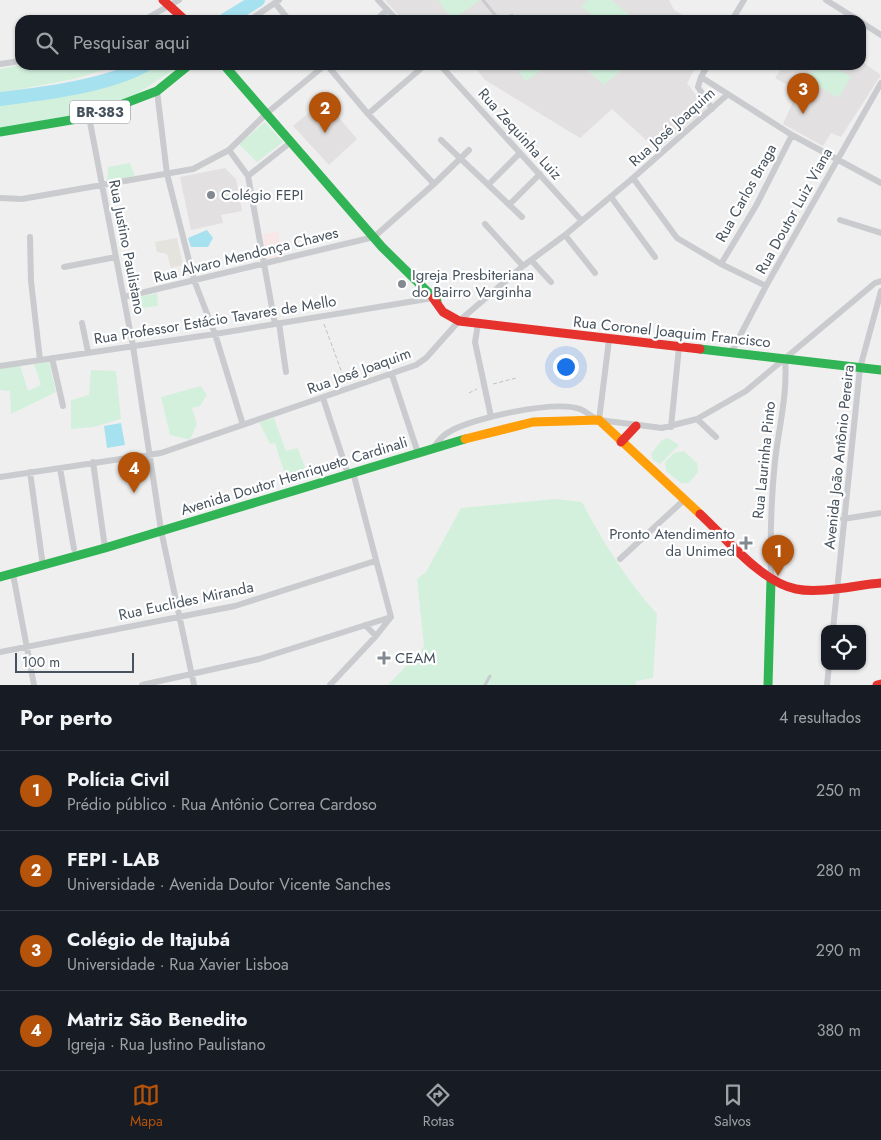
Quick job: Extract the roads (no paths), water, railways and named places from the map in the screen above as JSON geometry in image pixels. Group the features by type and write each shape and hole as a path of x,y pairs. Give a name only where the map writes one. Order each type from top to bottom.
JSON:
{"main road":[{"path":"163,0 177,8"},
{"name":"BR-383","path":"0,132 89,117 157,90 183,70"},
{"path":"228,70 374,237 433,298 435,304 452,319 459,321"},
{"name":"Rua Coronel Joaquim Francisco","path":"459,321 609,340 679,346 881,370"},
{"name":"Avenida Doutor Henriqueto Cardinali","path":"0,577 106,548 522,422 555,419 598,420"},
{"path":"598,420 771,580 796,589 837,588 881,582"},
{"path":"621,442 636,426"},
{"name":"Rua Laurinha Pinto","path":"768,685 771,580"},
{"path":"877,685 881,684"}],"street":[{"path":"378,0 392,15"},
{"path":"735,15 744,0"},
{"path":"257,15 277,1 287,15"},
{"path":"830,1 850,15"},
{"path":"158,15 177,8"},
{"path":"382,15 387,10"},
{"path":"866,25 881,35"},
{"path":"0,64 15,62"},
{"path":"0,198 22,199 193,169 229,150 267,113 320,70"},
{"path":"330,70 368,114 434,184"},
{"path":"368,114 419,70"},
{"name":"Rua Zequinha Luiz","path":"445,70 581,220"},
{"path":"706,70 698,87 712,109"},
{"path":"702,77 792,135 881,183"},
{"name":"Rua Doutor Luiz Viana","path":"731,353 837,158 881,83"},
{"path":"157,90 167,174 194,280 215,334 242,424"},
{"name":"Rua José Joaquim","path":"0,477 161,453 242,424 392,375 416,365 426,358 459,321 523,266 565,235 611,197 727,94"},
{"name":"Rua Justino Paulistano","path":"89,117 133,346 161,530 194,685"},
{"name":"Rua Carlos Braga","path":"721,264 757,204 792,135"},
{"path":"441,140 522,217"},
{"path":"248,176 291,142"},
{"path":"229,150 248,176 286,372"},
{"path":"374,237 434,184 468,150"},
{"path":"488,185 520,153"},
{"path":"509,205 540,174"},
{"path":"633,178 678,238 721,264 766,286"},
{"path":"611,197 655,257"},
{"path":"840,220 881,234"},
{"path":"484,224 523,266"},
{"path":"565,235 595,273"},
{"path":"30,237 31,281 40,360"},
{"name":"Rua Alvaro Mendonça Chaves","path":"124,298 264,262 374,237"},
{"path":"64,268 116,257"},
{"path":"531,260 551,282"},
{"path":"433,448 441,437 450,431 491,417 559,406 580,409 598,420 636,426 672,427 697,419 746,391 875,283 881,281"},
{"name":"Avenida João Antônio Pereira","path":"833,625 860,368 881,291"},
{"name":"Rua Professor Estácio Tavares de Mello","path":"0,366 215,334 433,298"},
{"path":"82,323 88,352"},
{"path":"478,324 475,342 491,417"},
{"path":"598,420 609,340"},
{"path":"672,427 679,346"},
{"path":"52,358 63,406"},
{"name":"Rua Laurinha Pinto","path":"771,580 770,541 775,461 786,384 785,358"},
{"path":"392,375 418,453"},
{"path":"323,398 350,473 391,618"},
{"path":"697,419 716,437"},
{"path":"93,462 106,548"},
{"path":"60,468 74,550"},
{"path":"30,472 44,566"},
{"path":"620,559 684,500"},
{"path":"843,519 881,513"},
{"name":"Rua Euclides Miranda","path":"0,652 235,606 375,561"},
{"path":"13,574 34,685"},
{"path":"142,685 259,659 391,618"},
{"path":"330,685 391,618"},
{"path":"365,625 376,636"},
{"path":"827,685 829,670"}],"lane":[{"path":"483,0 496,15"},
{"path":"485,685 490,676"}],"water":[{"path":"207,230 213,238 208,247 191,247 188,238"},
{"path":"121,423 125,445 107,448 104,426"}],"waterway":[{"path":"233,15 258,0"},
{"path":"0,99 55,92 94,84 134,70"}],"place":[{"name":"Colégio de Itajubá","path":"803,114"},
{"name":"FEPI - LAB","path":"325,133"},
{"name":"Colégio FEPI","path":"211,195"},
{"name":"Igreja Presbiteriana do Bairro Varginha","path":"402,284"},
{"name":"Matriz São Benedito","path":"134,493"},
{"name":"Pronto Atendimento da Unimed","path":"746,543"},
{"name":"Polícia Civil","path":"778,576"},
{"name":"CEAM","path":"384,658"}]}
